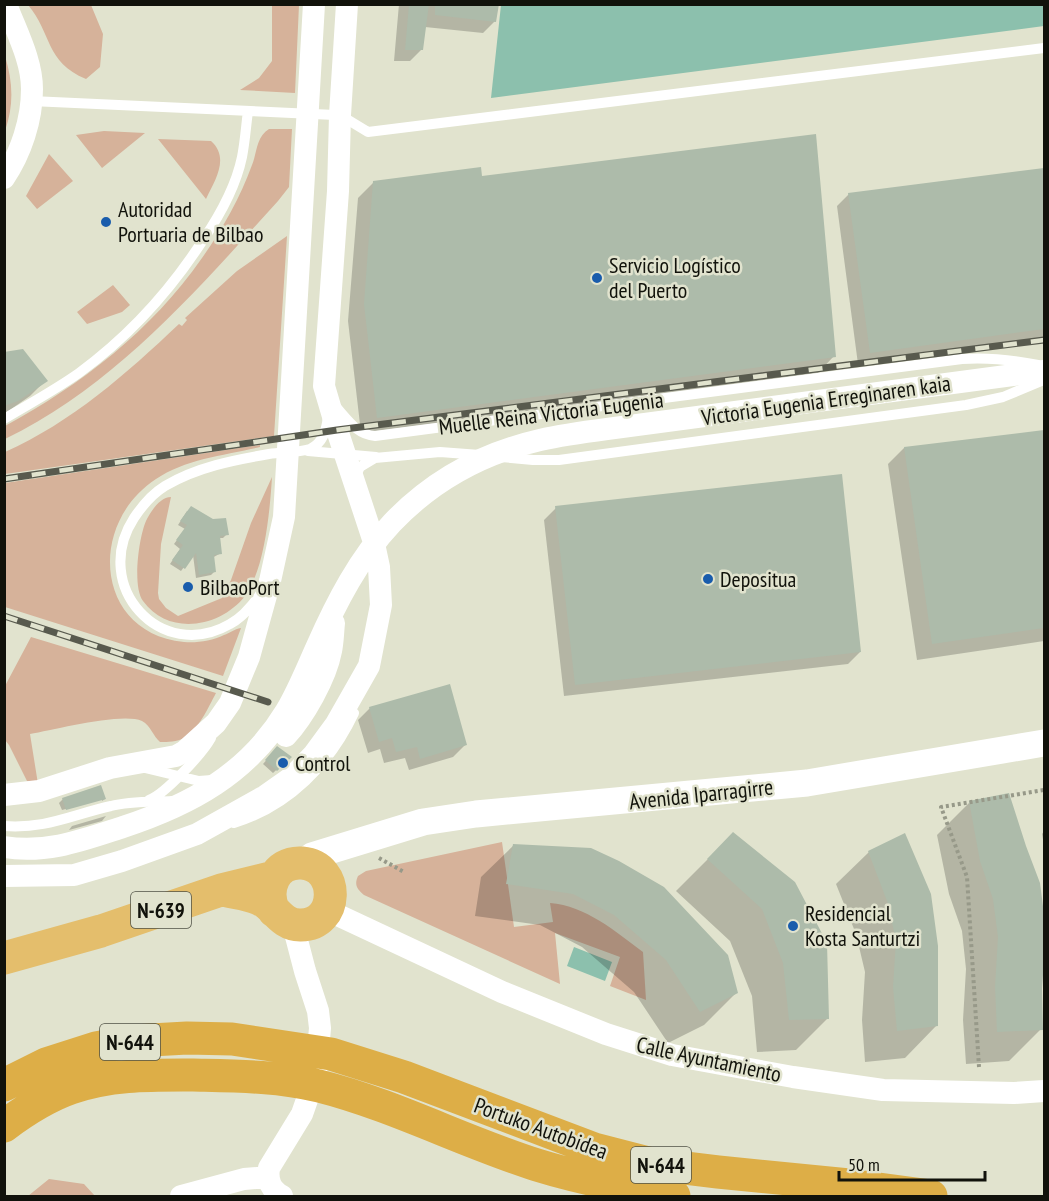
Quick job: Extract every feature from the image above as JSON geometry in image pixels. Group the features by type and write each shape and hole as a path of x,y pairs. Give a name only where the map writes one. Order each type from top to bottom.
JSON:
{"highway":[{"path":"312,865 328,879 329,900 321,918 303,926 284,918 261,899 221,890 312,865"},
{"path":"284,918 269,894 288,870"},
{"name":"N-639","path":"4,958 101,931 221,890"},
{"name":"N-639","path":"4,973 101,931"},
{"name":"Portuko Autobidea","path":"4,1085 46,1064 96,1048 133,1041 187,1038 232,1039 331,1054 404,1077 594,1149 652,1164 849,1185 931,1197"},
{"name":"N-644","path":"4,1126 23,1113 71,1088 128,1075 253,1076 319,1086 386,1107 471,1142 538,1165 675,1197"}],"street":[{"path":"4,178 19,152 31,101 31,78 11,30 6,4"},
{"path":"4,795 39,791 110,768 169,759 185,752 228,708 244,671 270,581 296,458 290,420 314,4"},
{"path":"4,876 74,875 162,848 197,834 278,788 302,767 326,738 369,666 378,624 381,584 373,539 328,399 347,4"},
{"name":"Victoria Eugenia Erreginaren kaia","path":"284,728 295,694 336,609 360,564 381,535 407,509 444,479 482,459 502,450 541,439 1044,371"},
{"path":"4,847 41,849 75,843 158,815 190,800 221,780 284,728"},
{"path":"4,866 41,863 71,856 180,819 220,799 232,790 259,766 284,728"},
{"name":"Avenida Iparragirre","path":"288,870 312,856 367,849 423,822 476,814 807,783 1044,743"},
{"path":"329,900 337,867 367,849"},
{"name":"Calle Ayuntamiento","path":"329,900 502,992 606,1034 672,1056 883,1090 1014,1093 1044,1091"},
{"path":"282,1197 270,1185 268,1177 272,1161 302,1114 316,1074 320,1028 318,1011 284,918"},
{"path":"181,1197 244,1179 268,1177"}],"lane":[{"path":"31,101 340,116 368,132 1044,48"},
{"path":"4,419 71,378 107,351 138,322 189,263 215,222 235,178 242,158 248,111"},
{"name":"Muelle Reina Victoria Eugenia","path":"328,399 358,431 375,436 962,359 984,357 1044,365"},
{"name":"Muelle Reina Victoria Eugenia","path":"296,458 345,454 380,457 440,452 559,460 966,405 1003,397 1044,380"},
{"path":"270,581 252,606 230,624 206,633 181,634 160,627 133,605 122,583 120,550 129,525 137,514 154,494 171,484 210,467 232,461 272,454 296,458 315,447 324,436 328,399"},
{"path":"357,489 356,477 360,467 380,457"},
{"path":"137,803 157,796 206,747 228,708"},
{"path":"124,766 152,769 206,781 221,780"},
{"path":"4,826 45,825 110,806 176,800 197,794 221,780"}],"path":[{"path":"979,1066 967,877 941,807 1044,790"},
{"path":"367,849 404,872"}],"shaded area":[{"path":"1044,4 1044,26 491,98 501,5"},
{"path":"28,5 91,5 103,34 100,67 86,79 63,64"},
{"path":"272,5 299,5 295,93 240,90 259,78 272,61"},
{"path":"5,56 10,75 11,94 10,112 5,131"},
{"path":"269,129 292,129 289,187 278,201 185,301 118,364 83,392 45,417 5,439 5,426 88,374 138,332 161,309 209,247 230,213 242,190 259,141"},
{"path":"104,131 145,133 102,168 76,135"},
{"path":"158,139 211,141 217,148 220,155 219,169 206,199"},
{"path":"49,154 73,181 37,209 26,196"},
{"path":"287,236 274,436 5,474 5,452 30,440 76,412 118,379 179,324 182,326 187,320 185,318 237,271"},
{"path":"113,285 130,305 122,312 87,324 77,312"},
{"path":"260,445 260,447 193,462 156,479 134,499 119,522 111,548 111,574 118,598 132,619 154,634 184,642 199,642 215,639 241,628 223,676 5,607 5,483"},
{"path":"272,477 262,555 252,584 245,596 223,615 195,624 167,620 154,612 143,601 137,573 143,528 156,505 163,499 171,497 161,544 158,593 159,599 166,608 178,616 222,598 231,580 251,523"},
{"path":"31,637 216,693 203,718 194,729 184,738 175,741 160,742 145,723 132,719 104,720 30,734 38,784 27,781 5,740 5,686"},
{"path":"502,842 514,927 553,922 550,903 588,914 643,952 646,1000 610,986 620,957 555,933 560,984 364,895 357,887 358,876 366,871"},
{"path":"574,947 612,962 605,981 567,966"},
{"path":"49,1179 84,1184 95,1196 28,1196"}],"building":[{"path":"409,4 429,4 423,50 405,50"},
{"path":"435,4 499,4 496,22 435,15"},
{"name":"Servicio Logístico del Puerto","path":"816,134 836,357 377,418 364,304 373,181 481,167 482,176"},
{"path":"1044,168 1044,329 870,353 848,193"},
{"path":"23,349 48,381 18,401 4,406 4,352"},
{"path":"1044,430 1044,628 932,644 904,447"},
{"name":"Depositua","path":"842,474 861,652 575,685 555,506"},
{"path":"191,506 213,519 226,518 229,535 220,536 222,554 214,555 216,572 199,575 196,553 185,569 172,560 183,545 176,540 187,525 180,521"},
{"path":"450,684 467,745 420,759 417,747 396,752 392,738 379,742 369,707"},
{"path":"277,746 292,757 277,771 265,760"},
{"path":"101,785 106,799 66,810 62,798"},
{"path":"1009,793 1040,883 1044,914 1043,1030 997,1032 995,987 998,937 993,899 980,861 969,801"},
{"name":"Residencial Kosta Santurtzi","path":"733,832 795,882 827,943 829,1019 789,1020 783,963 762,909 707,859"},
{"path":"905,833 931,894 938,946 938,1026 897,1031 893,987 896,940 887,901 868,851"},
{"path":"513,844 591,848 664,887 728,955 738,993 700,1012 666,960 614,915 573,894 506,884"}],"railway":[{"path":"4,479 337,430 1044,340"},
{"path":"4,616 268,702"}],"place":[{"name":"Autoridad Portuaria de Bilbao","path":"106,222"},
{"name":"Servicio Logístico del Puerto","path":"597,278"},
{"name":"Depositua","path":"708,579"},
{"name":"BilbaoPort","path":"188,587"},
{"name":"Control","path":"283,763"},
{"name":"Residencial Kosta Santurtzi","path":"793,926"}]}
